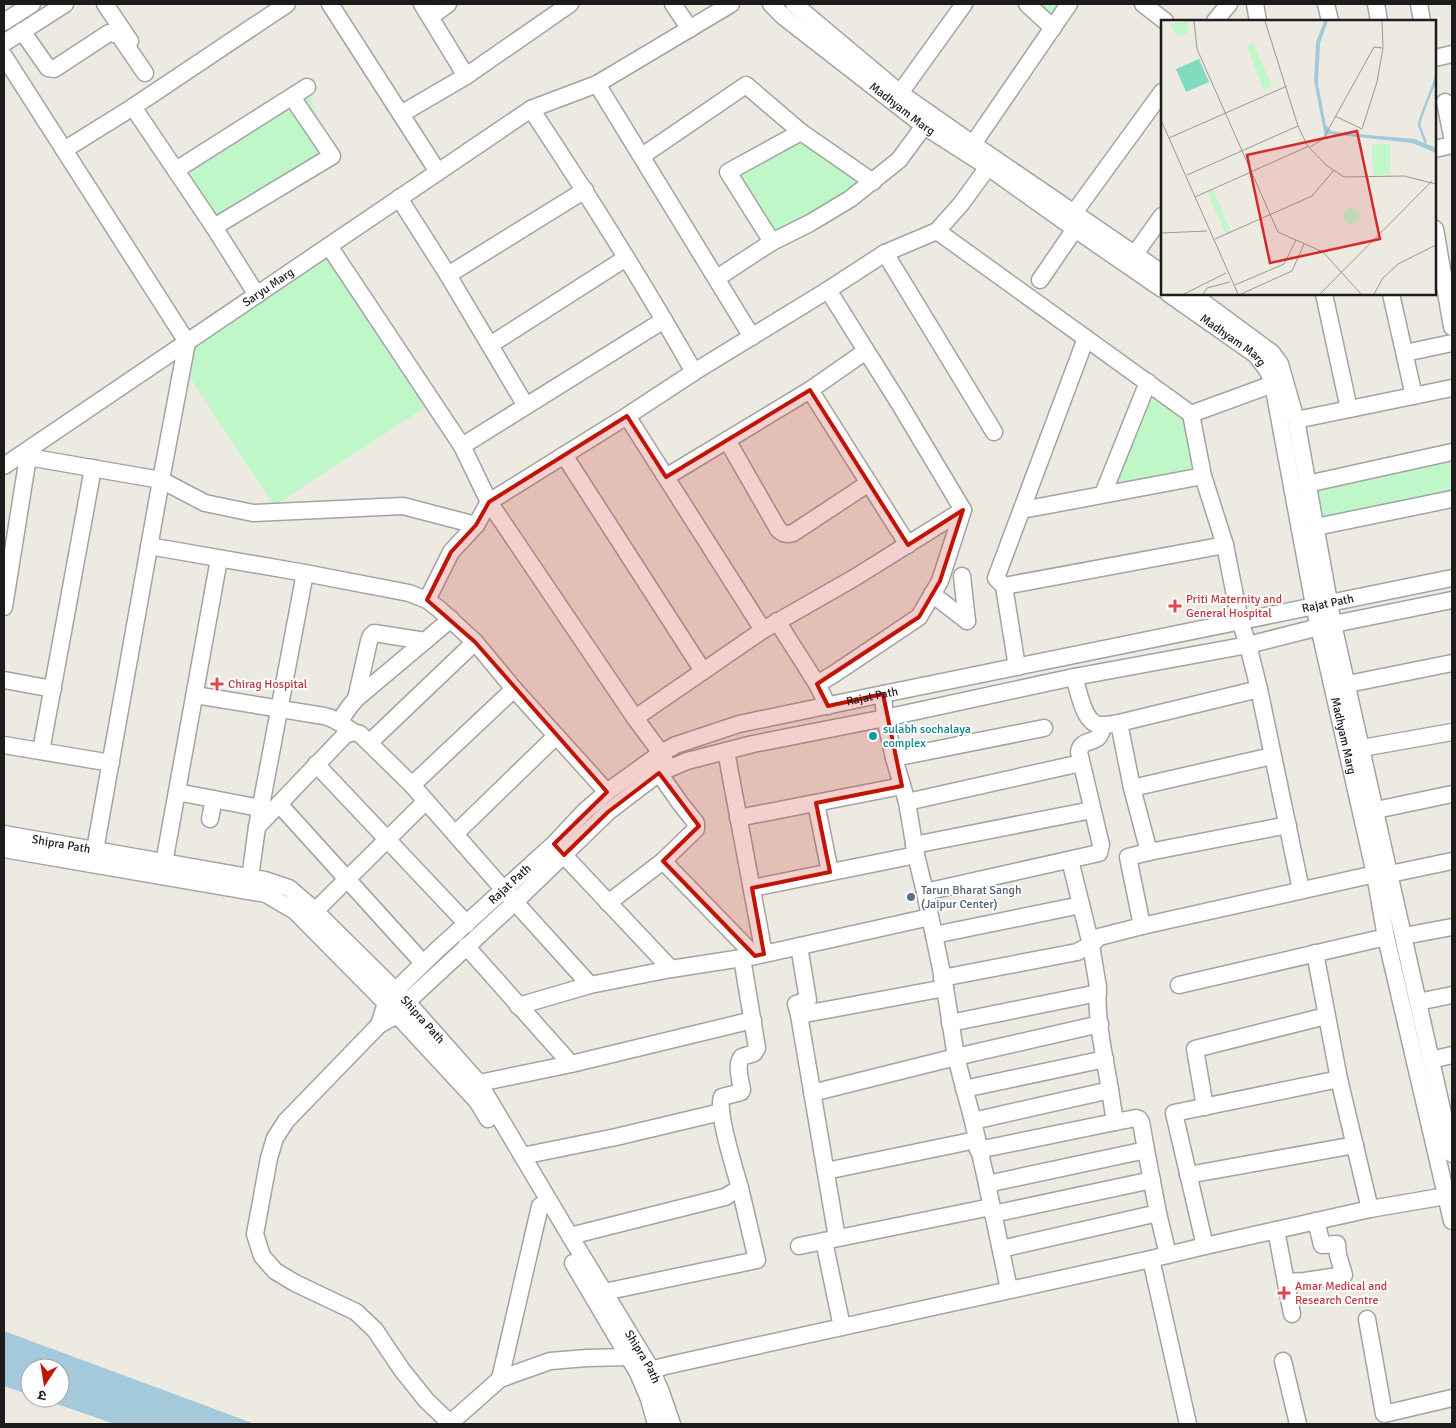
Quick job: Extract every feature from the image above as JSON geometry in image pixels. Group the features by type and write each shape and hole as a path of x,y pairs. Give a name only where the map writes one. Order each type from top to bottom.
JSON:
{"street":[{"path":"4,22 32,4"},
{"path":"4,43 65,4"},
{"path":"105,4 162,88"},
{"path":"64,150 134,108 287,4"},
{"path":"330,4 438,172"},
{"path":"448,4 426,10 466,76"},
{"path":"401,114 466,76 570,4"},
{"path":"673,4 690,29"},
{"name":"Saryu Marg","path":"4,466 25,455 187,342 532,108 597,84 731,4"},
{"name":"Madhyam Marg","path":"771,4 784,17 924,126 1072,222 1135,254 1161,272"},
{"name":"Madhyam Marg","path":"794,4 900,93 973,144 1072,222 1161,288"},
{"path":"900,93 964,4"},
{"path":"1027,4 1053,28"},
{"path":"973,144 1069,4"},
{"path":"1143,4 1163,14"},
{"path":"1216,20 1229,4"},
{"path":"1255,4 1258,20"},
{"path":"1326,4 1330,20"},
{"path":"1376,4 1379,20"},
{"path":"1419,4 1422,20"},
{"path":"22,31 48,68 54,69 109,33 119,35 146,73"},
{"path":"1436,58 1452,54"},
{"path":"4,56 187,342 95,850"},
{"path":"597,84 752,337"},
{"path":"642,156 746,86 801,132 873,182"},
{"path":"176,170 307,87"},
{"path":"1040,280 1072,222 1161,93"},
{"path":"214,227 332,156 292,97"},
{"path":"1444,102 1452,136"},
{"path":"134,108 257,295"},
{"path":"532,108 585,190 694,372"},
{"path":"716,278 772,242 810,223 850,199 899,160 924,126"},
{"path":"772,242 728,172 801,132"},
{"path":"1436,149 1452,145"},
{"path":"428,600 451,552 476,525 489,502 885,253 937,231 961,204 988,167"},
{"path":"448,275 585,190"},
{"path":"399,198 448,275 526,406"},
{"path":"1135,254 1161,217"},
{"path":"937,231 1191,414 1203,476 1225,545 1240,621 1259,689 1301,890"},
{"path":"1436,239 1452,326"},
{"path":"329,246 462,446 489,502 635,718 661,753 664,771 680,803 696,823 696,829 663,861 608,903"},
{"path":"885,253 994,432"},
{"path":"490,345 626,258"},
{"path":"817,684 919,617 940,581 963,510 828,290"},
{"name":"Madhyam Marg","path":"1170,295 1256,354 1268,371 1382,874 1404,936 1431,1060 1449,1121 1452,1154"},
{"name":"Madhyam Marg","path":"1193,295 1272,353 1280,364 1296,420 1316,527 1322,604"},
{"path":"1324,295 1349,409"},
{"path":"1391,295 1414,396"},
{"path":"462,446 664,320"},
{"path":"1017,667 1004,586 996,578 1086,338"},
{"path":"1404,353 1452,344"},
{"path":"666,477 810,390 866,351"},
{"path":"1104,494 1148,382"},
{"path":"1191,414 1272,384"},
{"path":"1296,420 1452,388"},
{"path":"810,390 908,544"},
{"path":"626,416 714,554 817,684 828,706"},
{"path":"727,440 778,529 783,533 793,533 869,483"},
{"path":"1308,484 1452,452"},
{"path":"4,608 8,552 25,455 161,480 205,503 252,513 403,506 476,525"},
{"path":"564,455 703,671"},
{"path":"41,751 93,468"},
{"path":"1022,510 1203,476"},
{"path":"1316,527 1452,499"},
{"path":"635,718 770,625 854,578 963,510"},
{"path":"1004,586 1225,545"},
{"path":"149,546 410,593 428,600 476,642 514,689 606,792"},
{"path":"164,863 219,559"},
{"path":"250,878 260,808 305,573"},
{"path":"932,594 967,621 962,576"},
{"name":"Rajat Path","path":"559,850 585,811 606,792 661,753 739,724 1452,578"},
{"name":"Rajat Path","path":"396,1003 466,946 509,896 559,850 664,771 687,761 753,744 1074,678 1248,645 1326,625 1452,600"},
{"path":"339,722 356,699 451,619"},
{"name":"Madhyam Marg","path":"1326,625 1348,684 1376,810 1386,937 1450,1195 1452,1222"},
{"path":"356,699 369,641 374,633 425,641"},
{"path":"369,743 476,642"},
{"path":"1348,684 1452,663"},
{"path":"1074,678 1085,714 1093,723 1102,725 1259,689"},
{"path":"4,680 52,690"},
{"path":"412,785 514,689"},
{"path":"883,694 885,718 907,802 915,850 944,983 956,1057 973,1121 1009,1290"},
{"path":"195,695 324,716 332,718 352,732 360,734 412,785 590,985"},
{"path":"1119,722 1132,788 1149,852"},
{"path":"925,892 1099,853 1101,845 1079,752 1083,744 1099,737 1102,733 1102,725"},
{"path":"894,758 1044,728"},
{"path":"257,827 345,735 352,732"},
{"path":"1362,748 1452,732"},
{"path":"455,834 556,736"},
{"path":"4,745 111,763"},
{"path":"604,1292 757,1260 720,1102 722,1097 739,1093 742,1090 739,1066 741,1059 743,1056 751,1055 757,1048 753,1020 752,888 726,751"},
{"path":"1132,788 1272,756"},
{"path":"907,802 1081,763"},
{"path":"316,764 467,924"},
{"path":"738,818 902,786"},
{"path":"177,792 260,808"},
{"path":"1376,810 1452,794"},
{"path":"210,819 214,799"},
{"path":"315,911 426,801"},
{"path":"816,803 830,872"},
{"path":"279,804 424,963"},
{"path":"752,888 830,872 915,850 1092,810"},
{"path":"1142,926 1128,857 1288,825"},
{"name":"Shipra Path","path":"4,834 265,880 289,888 315,911 396,1003 477,1100 629,1357 645,1371 662,1392 672,1424"},
{"name":"Shipra Path","path":"4,849 266,894 295,910 480,1083 604,1292 645,1371 649,1399 656,1424"},
{"path":"559,850 671,969"},
{"path":"1070,860 1091,945 1098,987 1100,1024 1115,1122"},
{"path":"663,861 754,956"},
{"path":"799,1015 1077,952 1091,945 1099,937 1142,926 1301,890 1452,861"},
{"name":"Rajat Path","path":"396,1003 424,963 467,924 509,896"},
{"path":"934,935 1081,905"},
{"path":"518,1006 590,985 671,969 754,956 930,917"},
{"path":"1404,936 1452,927"},
{"path":"1179,985 1386,937"},
{"path":"466,946 572,1064"},
{"path":"799,946 808,1000 796,1004 826,1171 830,1239 842,1327"},
{"path":"1315,953 1339,1079 1370,1209"},
{"path":"950,1023 1098,992"},
{"path":"1418,1002 1452,995"},
{"path":"396,1003 379,1025 286,1121 275,1138 269,1158 255,1234 262,1256 275,1271 295,1283 356,1312 375,1330 402,1370 426,1400 450,1424 500,1379 550,1361 629,1357"},
{"path":"1205,1107 1195,1049 1326,1016"},
{"path":"480,1083 572,1064 753,1020"},
{"path":"812,1093 1100,1024"},
{"path":"1431,1060 1452,1056"},
{"path":"964,1089 1105,1059"},
{"path":"1205,1246 1174,1113 1339,1079"},
{"path":"973,1121 1110,1090"},
{"path":"522,1156 616,1137 721,1112"},
{"path":"826,1171 1139,1119 1168,1255"},
{"path":"1188,1175 1355,1145"},
{"path":"987,1184 1146,1150"},
{"path":"799,1246 1152,1180"},
{"path":"570,1236 725,1197 740,1188"},
{"path":"645,1371 1370,1209 1450,1195"},
{"path":"500,1379 540,1206"},
{"path":"1001,1249 1158,1213"},
{"path":"1286,1282 1344,1275 1337,1244 1322,1245 1316,1221"},
{"path":"1276,1230 1292,1314"},
{"path":"1151,1259 1188,1424"},
{"path":"1367,1319 1384,1414 1452,1398"},
{"path":"1283,1361 1298,1424"}],"highlighted area":[{"path":"810,390 908,545 963,510 940,581 919,617 817,684 828,706 883,694 902,786 816,803 830,872 752,888 764,954 755,956 663,861 699,826 659,773 608,812 564,855 554,844 607,792 475,642 427,600 451,552 476,525 489,502 627,416 666,477"}],"green space":[{"path":"1027,4 1069,4 1053,28"},
{"path":"307,87 332,156 214,227 176,170"},
{"path":"792,135 873,182 772,242 728,172"},
{"path":"329,246 433,402 274,506 182,365 187,342"},
{"path":"1148,382 1191,414 1203,476 1103,494"},
{"path":"1452,442 1452,496 1315,526 1306,475"}],"water":[{"path":"4,1331 255,1424 115,1424 68,1408 70,1408 70,1358 20,1358 20,1392 4,1386"}],"place":[{"name":"Priti Maternity and General Hospital","path":"1175,606"},
{"name":"Chirag Hospital","path":"217,684"},
{"name":"sulabh sochalaya complex","path":"873,736"},
{"name":"Tarun Bharat Sangh (Jaipur Center)","path":"911,897"},
{"name":"Amar Medical and Research Centre","path":"1284,1293"}]}
